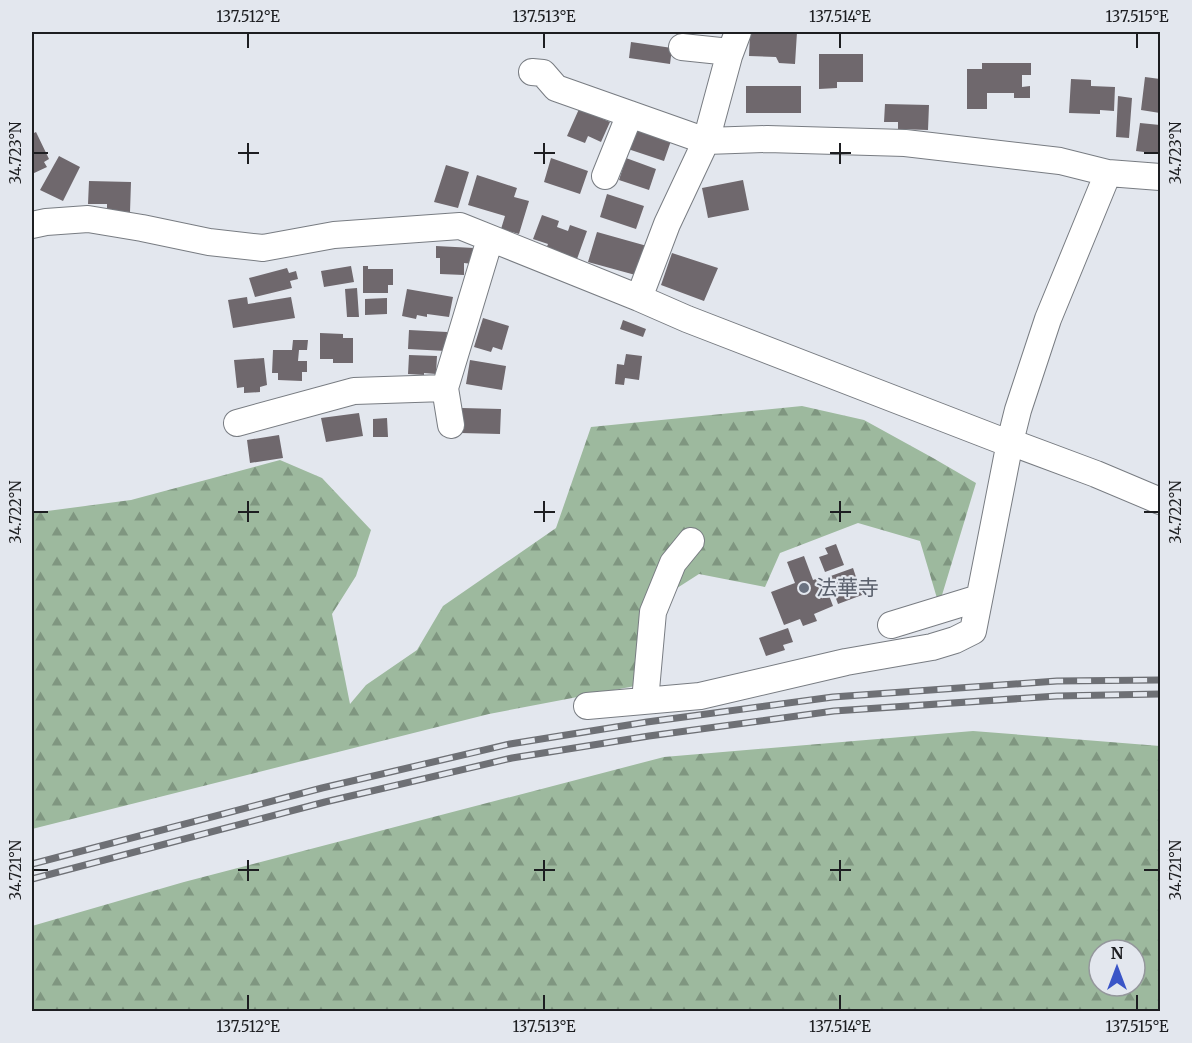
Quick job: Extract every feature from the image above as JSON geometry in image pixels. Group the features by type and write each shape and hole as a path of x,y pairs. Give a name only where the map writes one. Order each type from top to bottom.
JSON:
{"street":[{"path":"639,298 667,225 706,141 734,42 682,47"},
{"path":"532,72 543,73 556,88 706,141 767,139 905,143 1060,161 1108,173 1161,177"},
{"path":"605,176 630,114"},
{"path":"587,706 700,696 846,662 932,647 955,640 972,631 1018,410 1048,319 1108,173"},
{"path":"32,225 88,219 209,242 263,248 334,234 460,226 687,319 1000,440 1096,474 1161,501"},
{"path":"451,424 445,388 490,239"},
{"path":"237,423 354,390 445,388"},
{"path":"645,701 653,612 673,563 691,541"},
{"path":"891,625 979,598"}],"green space":[{"path":"802,406 864,420 976,483 939,605 920,541 858,523 780,553 765,587 699,574 674,590 635,686 489,714 32,829 32,513 131,500 280,460 322,478 371,530 356,576 332,614 350,704 366,685 417,650 443,606 556,528 591,427"},
{"path":"973,731 1160,746 1160,1011 32,1011 32,926 184,882 664,757"}],"building":[{"path":"750,32 797,32 795,64 779,63 776,57 749,56"},
{"path":"631,42 672,48 670,64 629,58"},
{"path":"819,54 863,54 863,82 837,82 837,88 819,89"},
{"path":"982,63 1031,63 1031,75 1022,75 1022,87 1030,86 1030,98 1014,98 1014,93 987,93 987,109 967,109 967,69 982,69"},
{"path":"1145,77 1160,79 1160,113 1141,110"},
{"path":"1071,79 1091,80 1091,86 1115,87 1114,111 1100,110 1100,114 1069,113"},
{"path":"746,86 801,86 801,113 746,113"},
{"path":"1118,96 1132,98 1129,138 1116,137"},
{"path":"885,104 929,105 928,130 898,129 898,122 884,122"},
{"path":"579,109 610,122 601,142 588,136 585,143 567,136"},
{"path":"1140,123 1160,125 1160,154 1136,151"},
{"path":"635,126 672,138 664,161 628,149"},
{"path":"36,132 49,159 44,162 47,167 32,174 32,134"},
{"path":"59,156 80,167 63,201 40,190"},
{"path":"551,158 588,171 580,194 544,182"},
{"path":"626,158 656,169 649,190 619,180"},
{"path":"446,165 469,172 458,208 434,202"},
{"path":"477,175 517,188 514,197 529,201 519,234 501,229 505,216 468,205"},
{"path":"743,180 749,210 708,218 702,188"},
{"path":"89,181 131,182 130,212 107,211 107,204 88,204"},
{"path":"607,194 644,206 636,229 600,217"},
{"path":"542,215 559,221 557,227 568,231 570,225 587,231 577,259 546,249 548,244 533,239"},
{"path":"597,232 647,246 639,276 588,262"},
{"path":"436,246 474,248 473,264 464,263 464,275 440,274 440,258 436,258"},
{"path":"672,253 718,268 704,301 661,285"},
{"path":"351,266 354,282 324,287 321,271"},
{"path":"363,266 368,266 368,269 393,269 393,285 388,285 388,293 363,293"},
{"path":"287,268 289,273 296,271 298,279 290,281 292,288 255,297 249,278"},
{"path":"357,288 359,317 347,317 345,289"},
{"path":"407,289 453,297 449,317 427,314 427,317 417,315 416,319 402,316"},
{"path":"247,297 248,304 291,297 295,318 233,328 228,300"},
{"path":"387,298 387,314 365,315 365,299"},
{"path":"483,318 509,326 502,350 493,347 491,352 474,347"},
{"path":"623,320 646,329 643,337 620,329"},
{"path":"409,330 447,332 446,351 408,349"},
{"path":"320,333 343,334 343,338 353,338 353,363 333,363 333,359 320,359"},
{"path":"293,340 308,340 307,350 299,350 298,361 307,361 307,372 302,372 302,381 278,380 278,373 272,373 273,350 292,350"},
{"path":"626,354 642,356 639,380 625,378 624,385 615,384 617,364 624,365"},
{"path":"409,355 437,356 436,374 408,374"},
{"path":"264,358 267,385 260,387 260,392 244,393 244,387 237,388 234,360"},
{"path":"470,360 506,366 502,390 466,384"},
{"path":"462,408 501,409 500,434 461,433"},
{"path":"359,413 363,436 326,442 321,418"},
{"path":"387,418 388,437 373,437 373,419"},
{"path":"279,435 283,458 250,463 247,440"},
{"path":"836,544 844,565 825,572 819,557 828,554 825,548"},
{"name":"法華寺","path":"804,556 813,580 822,577 833,606 814,614 817,621 803,626 800,619 784,625 771,592 795,583 787,562"},
{"path":"853,568 862,595 838,604 828,577"},
{"path":"788,628 793,642 783,645 785,650 766,656 759,638"}],"railway":[{"path":"32,864 322,788 510,744 647,722 833,697 1057,681 1160,680"},
{"path":"32,879 325,802 512,758 649,736 834,711 1057,696 1160,694"}],"place":[{"name":"法華寺","path":"804,588"}]}
